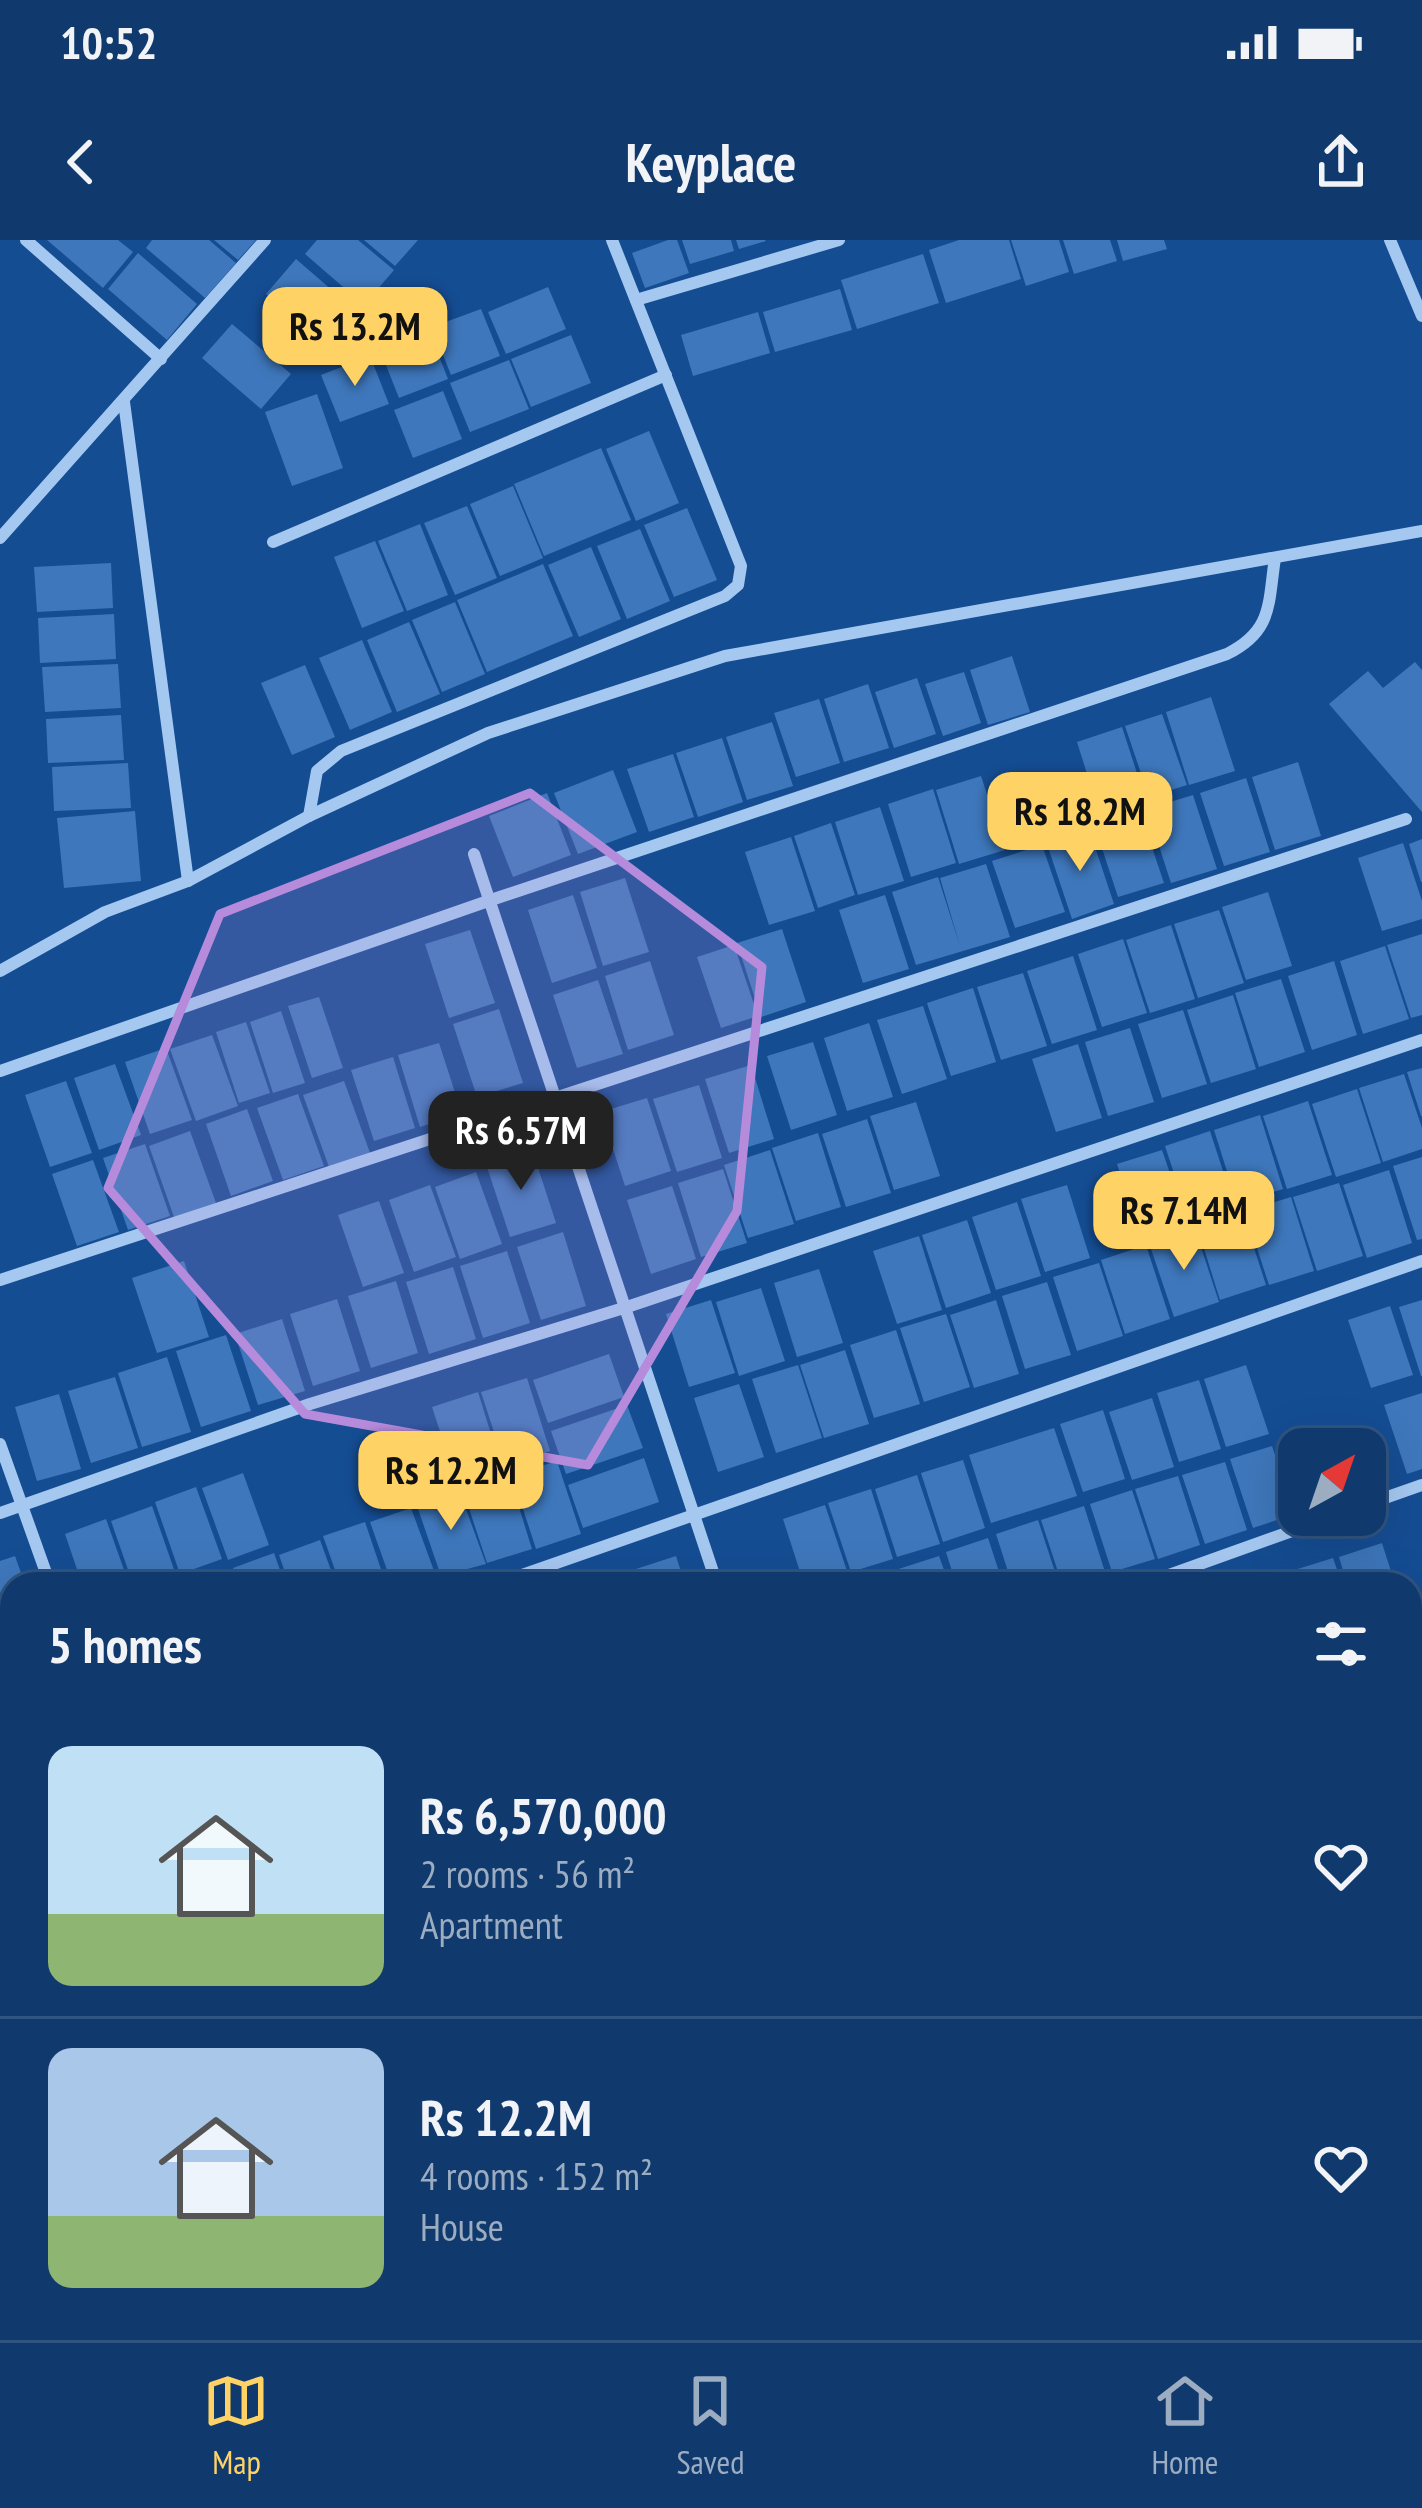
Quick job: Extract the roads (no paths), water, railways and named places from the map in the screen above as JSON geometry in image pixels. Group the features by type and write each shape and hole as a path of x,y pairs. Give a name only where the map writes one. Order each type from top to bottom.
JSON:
{"street":[{"path":"26,240 161,359"},
{"path":"0,538 265,240"},
{"path":"309,816 316,770 341,751 725,596 738,585 741,566 612,240"},
{"path":"636,301 839,240"},
{"path":"1390,240 1422,316"},
{"path":"273,542 666,375"},
{"path":"124,402 188,881"},
{"path":"0,971 105,912 188,881 309,816 488,733 725,656 1422,530"},
{"path":"0,1071 491,900 1227,654 1249,643 1264,624 1275,558"},
{"path":"0,1280 1406,819"},
{"path":"474,854 713,1572"},
{"path":"0,1513 310,1404 627,1307 1422,1040"},
{"path":"530,1572 1422,1261"},
{"path":"0,1444 46,1572"},
{"path":"1386,1498 1422,1485"},
{"path":"1178,1572 1278,1536"}]}
